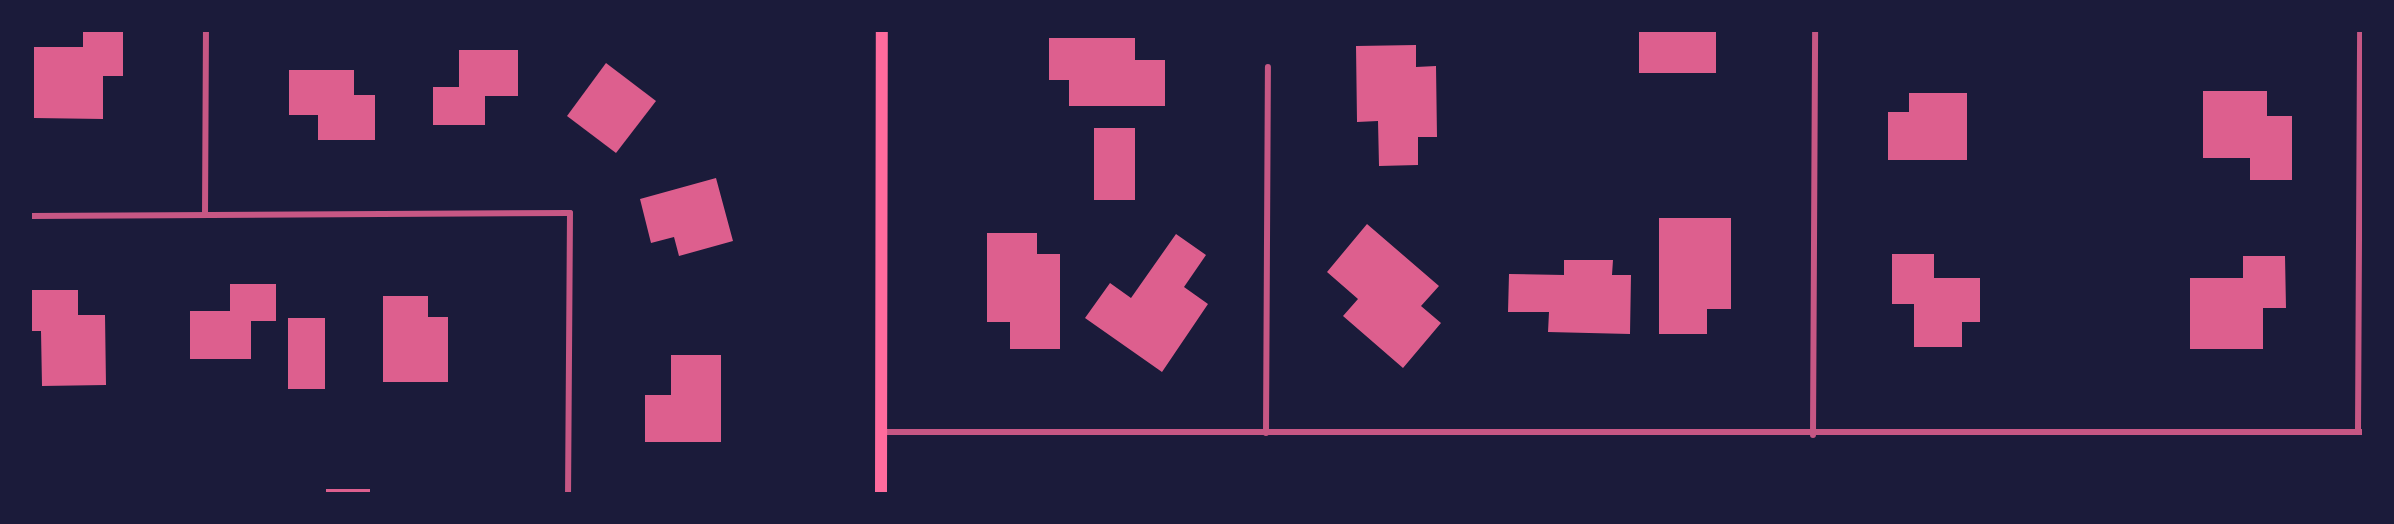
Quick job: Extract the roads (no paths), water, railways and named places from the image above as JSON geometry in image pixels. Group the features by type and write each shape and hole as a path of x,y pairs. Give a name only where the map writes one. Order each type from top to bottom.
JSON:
{"main road":[{"path":"880,494 882,30"}],"street":[{"path":"205,214 206,30"},
{"path":"1813,435 1815,30"},
{"path":"881,432 1813,435 2361,432 2360,30"},
{"path":"1266,433 1268,67"},
{"path":"30,216 570,213 568,494"}]}
